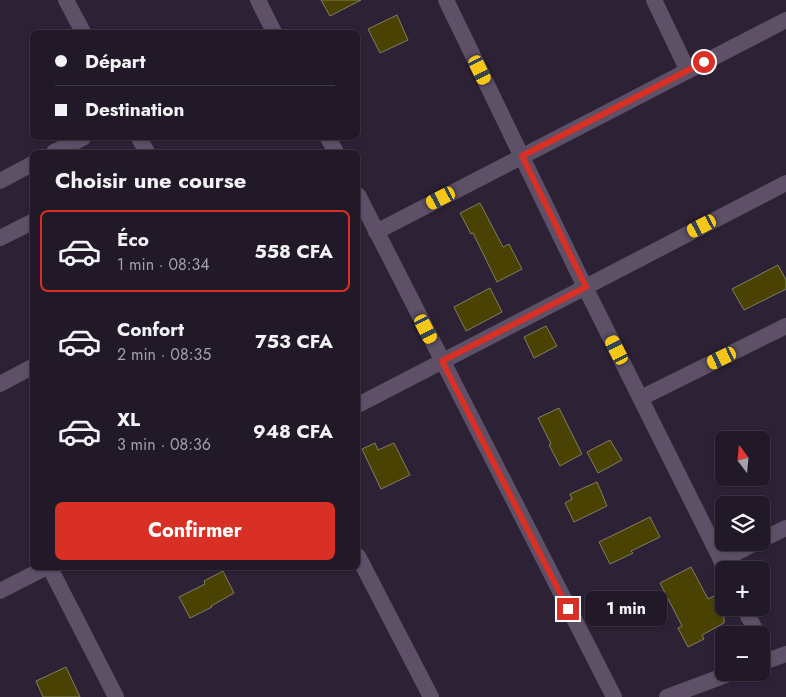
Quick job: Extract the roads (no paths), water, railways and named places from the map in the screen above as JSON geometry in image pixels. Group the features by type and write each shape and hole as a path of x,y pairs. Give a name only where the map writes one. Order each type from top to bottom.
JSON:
{"street":[{"path":"66,0 82,30"},
{"path":"258,0 273,30"},
{"path":"446,0 722,561"},
{"path":"654,0 688,71"},
{"path":"376,232 786,20"},
{"path":"58,150 79,140"},
{"path":"0,181 30,165"},
{"path":"360,404 786,182"},
{"path":"360,200 614,697"},
{"path":"0,238 30,223"},
{"path":"641,398 786,326"},
{"path":"0,384 30,368"},
{"path":"770,536 786,528"},
{"path":"730,561 744,551"},
{"path":"360,560 432,697"},
{"path":"0,591 41,570"},
{"path":"51,570 116,697"},
{"path":"770,660 786,654"},
{"path":"667,697 715,679"}]}
